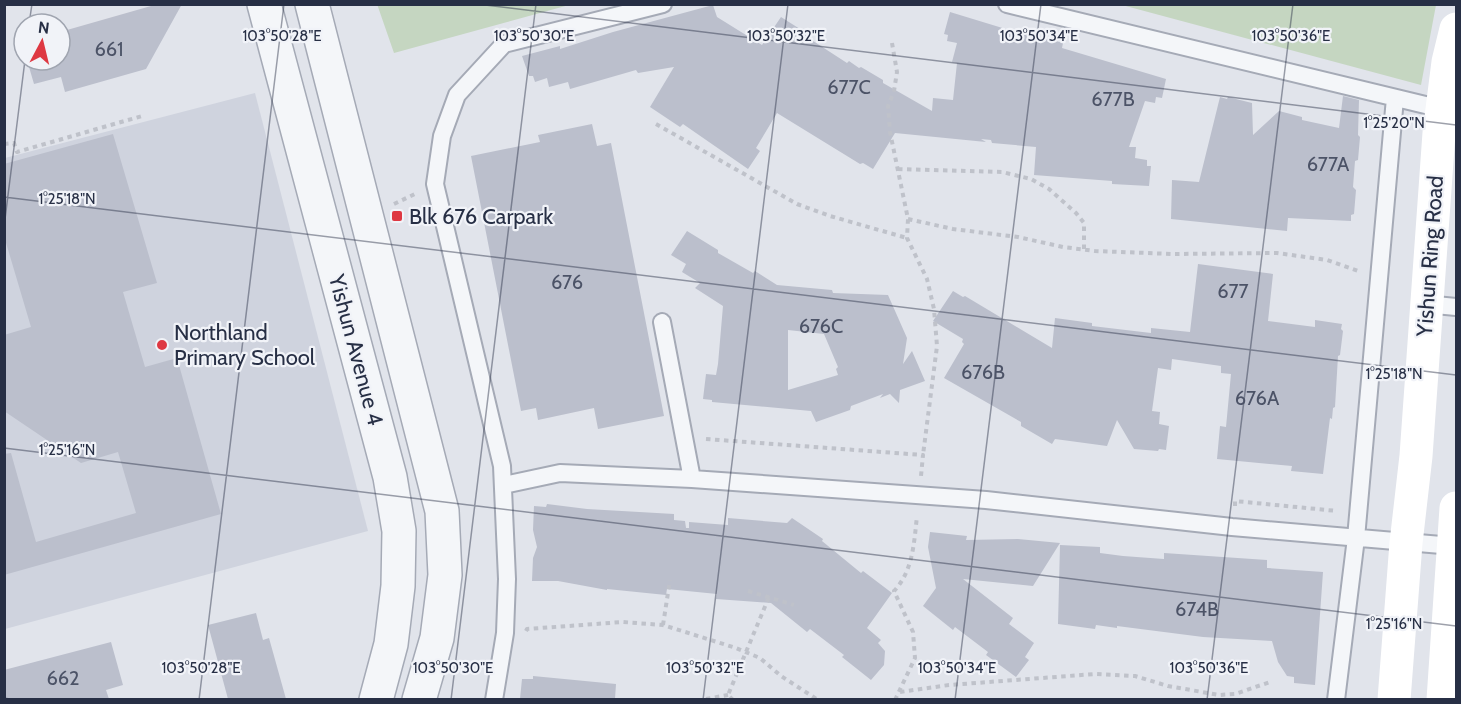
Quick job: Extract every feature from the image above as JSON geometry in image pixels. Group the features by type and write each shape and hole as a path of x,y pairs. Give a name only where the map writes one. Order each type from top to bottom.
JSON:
{"main road":[{"name":"Yishun Ring Road","path":"1394,699 1406,543 1416,456 1441,305 1442,109 1448,62 1456,29"},
{"path":"1443,699 1456,508"}],"street":[{"name":"Yishun Avenue 4","path":"264,4 390,477 397,520 398,586 392,645 375,699"},
{"name":"Yishun Avenue 4","path":"310,4 442,511 445,575 437,638 419,699"},
{"path":"280,70 299,50 305,36 310,4"}],"lane":[{"path":"494,699 505,633 507,579 504,485 502,466 435,184 442,136 457,95 504,44 663,4"},
{"path":"1007,4 1442,109"},
{"path":"1336,699 1356,538 1395,98"},
{"path":"662,322 692,479"},
{"path":"504,485 560,473 692,479 986,500 1232,527 1454,546"}],"path":[{"path":"892,43 897,72 894,91 888,106 890,132 908,219 907,238 927,279 934,309 937,346 913,553 903,582 894,591 913,632 915,658 895,699"},
{"path":"4,144 14,143 17,152 142,116"},
{"path":"656,124 797,204 907,238"},
{"path":"898,169 1002,172 1031,179 1049,189 1084,223 1084,250"},
{"path":"392,197 393,205 435,184"},
{"path":"908,219 953,229 1018,237 1063,248 1084,250 1173,254 1277,253 1328,260 1379,279"},
{"path":"684,437 923,455"},
{"path":"663,626 670,580"},
{"path":"748,591 794,604"},
{"path":"728,695 769,597"},
{"path":"500,662 527,629 623,622 663,626 745,651 760,658 781,676 818,699"},
{"path":"899,692 949,685 1095,674 1135,676 1168,686 1219,695 1235,693 1270,682"},
{"path":"706,699 728,695 733,699"}],"shaded area":[{"name":"Northland Primary School","path":"255,93 368,531 5,629 5,158"}],"green space":[{"path":"377,4 569,4 569,5 394,53"},
{"path":"1122,5 1436,5 1421,85"}],"building":[{"path":"158,4 182,4 146,69 65,92 61,77 34,84 30,72 72,72 72,29"},
{"path":"713,5 717,17 762,45 781,17 847,63 849,61 861,67 883,80 883,83 932,111 933,98 953,100 957,63 952,62 957,43 947,41 948,35 944,34 950,12 1025,35 1026,33 1063,43 1062,48 1166,79 1162,98 1156,97 1155,103 1145,101 1129,147 1136,147 1135,158 1147,160 1147,166 1151,166 1149,186 1034,175 1036,147 992,143 991,140 981,139 986,142 895,133 873,169 863,163 860,164 777,113 756,148 760,151 748,169 683,124 680,127 650,107 674,67 638,73 636,70 570,89 568,82 549,87 547,78 535,82 533,76 529,76 522,56 560,46 560,49"},
{"path":"1343,96 1359,100 1358,135 1360,137 1358,160 1355,161 1353,187 1356,190 1354,214 1351,215 1351,221 1288,218 1287,231 1171,219 1172,180 1199,182 1220,97 1252,103 1253,135 1279,111 1302,117 1302,120 1339,128"},
{"path":"592,124 597,146 611,143 664,416 598,429 594,408 538,420 536,408 521,411 471,156 540,142 538,135"},
{"path":"113,134 157,283 123,292 145,367 177,358 221,514 4,575 4,454 11,453 36,542 136,513 118,452 81,463 4,411 4,335 31,327 4,236 4,164"},
{"path":"687,231 718,250 718,253 753,273 755,271 777,285 832,290 833,293 888,295 907,338 903,364 912,351 925,381 900,390 899,403 890,394 880,398 883,394 851,406 850,410 816,422 811,411 712,402 712,400 703,399 706,374 716,375 723,306 695,288 700,283 682,272 686,264 671,255","holes":["788,330 824,334 838,367 836,369 838,375 788,390"]},
{"path":"1198,264 1273,274 1268,321 1315,327 1315,320 1342,324 1335,407 1332,419 1330,418 1323,474 1291,471 1292,466 1217,459 1220,426 1226,427 1231,374 1221,373 1221,366 1172,359 1171,370 1158,368 1152,411 1160,412 1159,424 1169,426 1166,450 1159,449 1158,451 1134,449 1117,420 1107,446 1055,439 1052,444 1021,426 1021,422 944,378 964,344 963,339 933,321 953,291 1052,348 1055,318 1092,323 1092,326 1151,333 1151,328 1190,332"},
{"path":"547,504 587,509 674,514 674,520 685,521 686,528 689,528 689,522 728,525 728,518 787,523 792,518 823,539 822,541 861,573 863,571 892,593 867,628 881,640 878,643 885,651 884,665 871,680 842,657 844,655 810,629 807,632 771,603 716,599 717,594 667,589 666,595 607,590 558,581 532,581 533,558 537,547 533,530 534,506 546,507"},
{"path":"930,532 967,536 966,540 1018,539 1060,543 1033,586 963,579 1013,618 1009,624 1034,643 1025,657 1029,660 1016,677 986,655 988,652 955,627 953,630 923,606 936,588 928,547"},
{"path":"1060,545 1100,547 1100,553 1164,559 1164,553 1267,560 1267,568 1323,572 1315,685 1294,683 1294,677 1287,676 1278,662 1272,641 1203,637 1117,626 1117,628 1096,625 1095,629 1058,624"},
{"path":"256,613 263,640 269,638 286,699 228,699 208,625"},
{"path":"111,642 123,685 106,690 109,699 4,699 4,670"},
{"path":"533,676 616,684 615,699 520,699 522,679 533,679"}],"place":[{"name":"Blk 676 Carpark","path":"397,216"},
{"name":"Northland Primary School","path":"162,345"}]}
